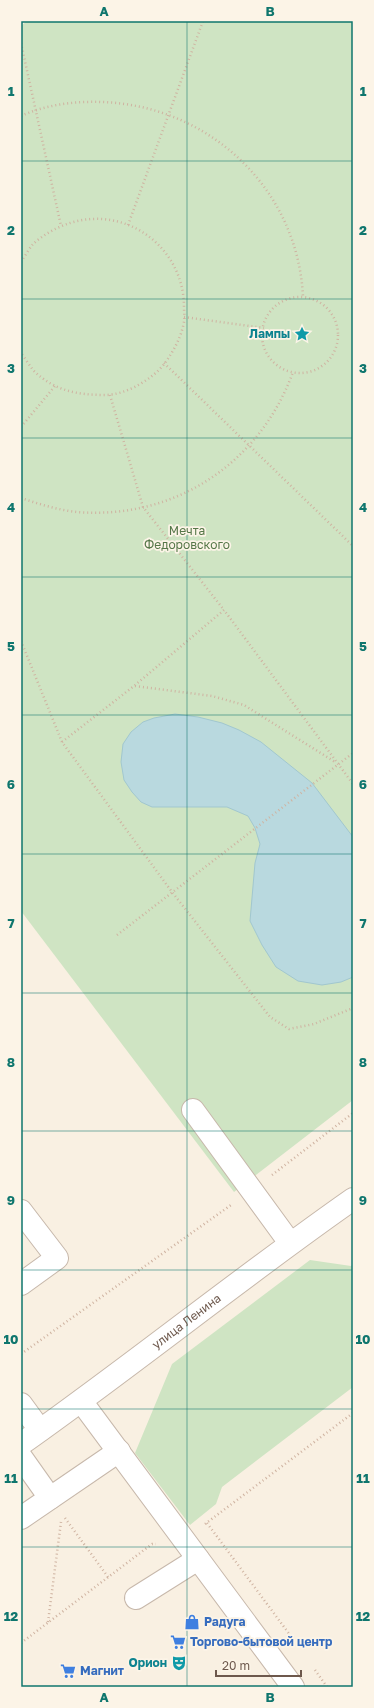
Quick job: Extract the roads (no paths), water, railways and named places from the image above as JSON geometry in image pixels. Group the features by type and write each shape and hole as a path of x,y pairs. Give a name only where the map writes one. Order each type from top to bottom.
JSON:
{"street":[{"path":"193,1110 290,1243"},
{"name":"улица Ленина","path":"21,1444 82,1401 290,1243 353,1200"},
{"path":"21,1211 57,1258 21,1284"},
{"path":"82,1401 293,1687"},
{"path":"21,1404 40,1430"},
{"path":"21,1518 119,1451"},
{"path":"21,1457 50,1498"},
{"path":"136,1598 198,1558"}],"water":[{"path":"175,714 198,717 222,723 261,742 312,783 353,837 353,977 341,982 322,985 298,981 276,967 262,945 250,921 255,863 260,844 255,828 248,816 227,807 152,807 141,802 132,792 124,780 121,762 123,744 131,732 143,722 154,718"}],"place":[{"name":"Лампы","path":"302,334"},
{"name":"Радуга","path":"192,1622"},
{"name":"Торгово-бытовой центр","path":"178,1642"},
{"name":"Орион","path":"179,1663"},
{"name":"Магнит","path":"68,1671"}],"park label":[{"name":"Мечта Федоровского","path":"187,538"}]}
